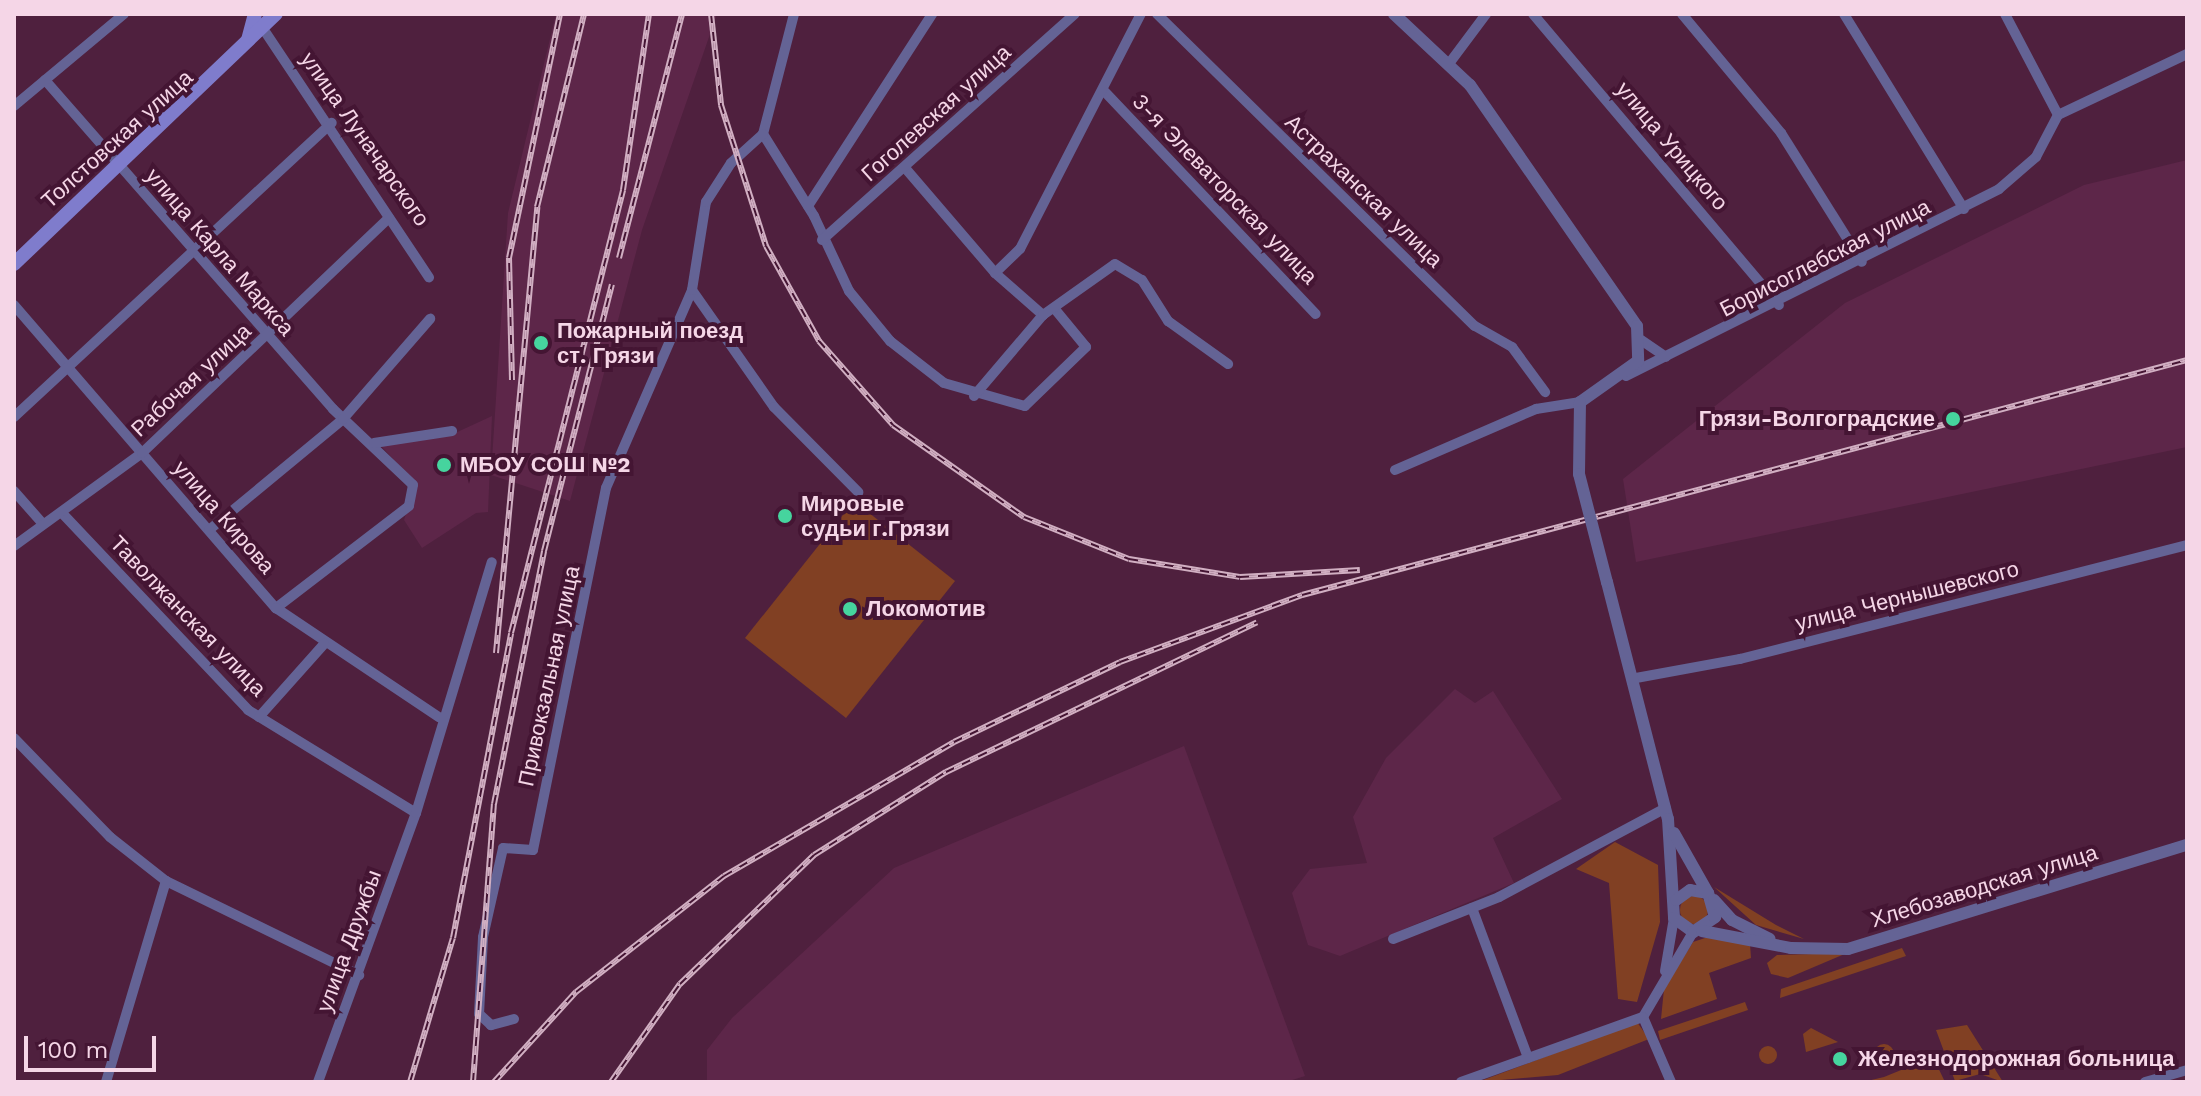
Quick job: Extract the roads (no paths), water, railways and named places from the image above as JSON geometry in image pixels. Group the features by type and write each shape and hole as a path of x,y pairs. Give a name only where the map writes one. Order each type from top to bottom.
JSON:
{"main road":[{"name":"Толстовская улица","path":"14,264 247,44 259,21 276,14"}],"street":[{"path":"14,106 124,14"},
{"path":"794,14 763,134 808,206 849,291 890,341 944,383 974,396 1025,406 1086,347 1054,308"},
{"path":"808,206 932,14"},
{"name":"Гоголевская улица","path":"822,240 906,169 1075,14"},
{"path":"995,273 1020,249 1105,92 1141,14"},
{"name":"Астраханская улица","path":"1157,14 1475,326 1512,347 1545,392"},
{"path":"1394,14 1451,61 1622,302 1649,352 1668,357"},
{"path":"1451,61 1486,14"},
{"name":"улица Урицкого","path":"1533,14 1779,305"},
{"path":"1682,14 1795,152 1862,262"},
{"path":"1844,14 1964,209"},
{"path":"2005,14 2058,115 2187,54"},
{"name":"улица Луначарского","path":"259,21 332,123 389,218 429,277"},
{"name":"улица Карла Маркса","path":"45,80 118,167 343,419 374,443 413,485 409,506 276,608"},
{"name":"3-я Элеваторская улица","path":"1105,92 1316,314"},
{"name":"Борисоглебская улица","path":"1395,470 1536,409 1580,402 1626,376 1779,305 1964,209 2036,157 2058,115"},
{"path":"14,417 332,123"},
{"name":"Привокзальная улица","path":"514,1019 491,1025 479,1014 483,937 503,848 533,850 606,488 692,290 706,202 731,163 763,134"},
{"path":"906,169 995,273 1043,315"},
{"name":"Рабочая улица","path":"14,546 142,453 389,218"},
{"path":"974,396 1043,315 1115,264 1142,280 1168,321 1228,364"},
{"path":"692,290 774,407 858,492"},
{"name":"улица Кирова","path":"14,305 276,608 324,644 439,717"},
{"path":"209,530 343,419 430,319"},
{"path":"1626,376 1641,340"},
{"path":"1580,402 1579,474 1636,678 1667,813 1676,900 1662,982"},
{"path":"374,443 452,431"},
{"path":"14,491 43,524"},
{"name":"Таволжанская улица","path":"62,513 176,639 259,717 416,813"},
{"name":"улица Чернышевского","path":"1636,678 1740,659 2187,545"},
{"name":"улица Дружбы","path":"318,1082 416,813 439,717 492,562"},
{"path":"259,717 324,644"},
{"path":"14,738 110,837 166,881 359,975"},
{"path":"1667,813 1711,896 1732,920 1791,948"},
{"path":"1393,939 1472,908 1667,813"},
{"name":"Хлебозаводская улица","path":"1791,948 1848,949 2187,845"},
{"path":"106,1082 166,881"},
{"path":"1676,900 1690,890 1711,896"},
{"path":"1461,1082 1643,1017 1662,982 1697,932 1715,917 1711,896"},
{"path":"1472,908 1528,1058"},
{"path":"1674,918 1697,932 1791,948"},
{"path":"1643,1017 1671,1082"},
{"path":"2145,1082 2187,1070"}],"railway":[{"path":"512,380 509,258 560,14"},
{"path":"496,653 537,207 584,14"},
{"path":"410,1082 453,938 511,633 623,190 649,14"},
{"path":"619,258 682,14"},
{"path":"711,14 721,105 766,246 819,341 893,425 1024,517 1129,559 1240,577 1360,570"},
{"path":"473,1082 494,804 544,551 612,285"},
{"path":"494,1082 576,992 724,876 954,742 1120,662 1302,595 2187,360"},
{"path":"611,1082 680,984 814,855 946,772 1257,622"}],"place":[{"name":"Пожарный поезд ст. Грязи","path":"541,343"},
{"name":"Грязи-Волгоградские","path":"1953,419"},
{"name":"МБОУ СОШ №2","path":"444,465"},
{"name":"Мировые судьи г.Грязи","path":"785,516"},
{"name":"Локомотив","path":"850,609"},
{"name":"Железнодорожная больница","path":"1840,1059"}]}
